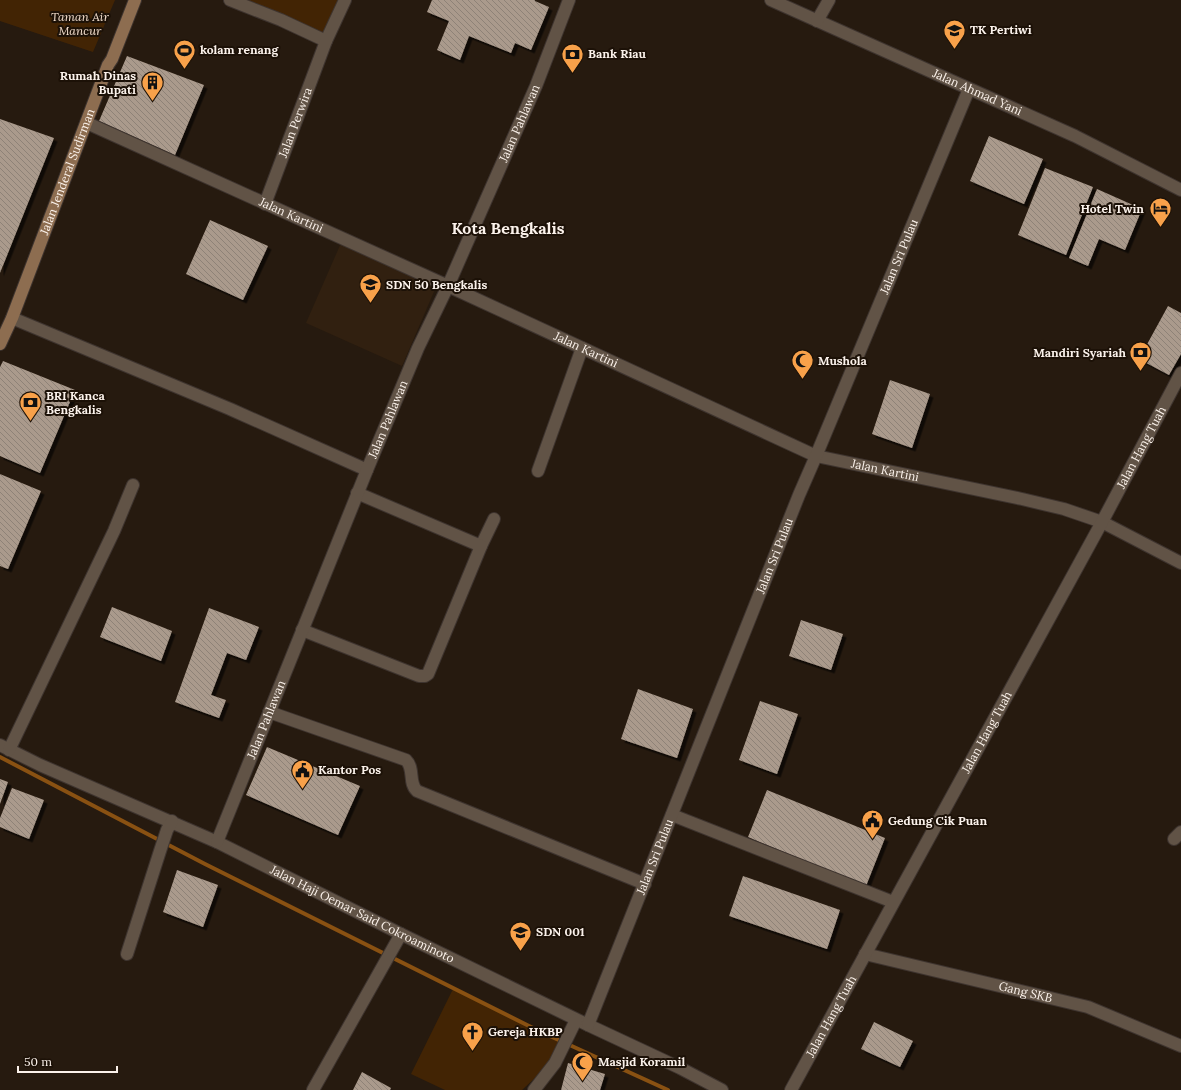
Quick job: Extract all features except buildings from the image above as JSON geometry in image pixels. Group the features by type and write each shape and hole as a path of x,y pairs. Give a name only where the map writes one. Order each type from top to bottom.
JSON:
{"street":[{"name":"Jalan Jenderal Sudirman","path":"0,344 12,318 108,65 112,59 135,0"},
{"path":"230,0 281,20 326,41"},
{"name":"Jalan Perwira","path":"265,204 326,41 345,0"},
{"name":"Jalan Pahlawan","path":"217,842 366,470 418,348 448,286 536,86 569,0"},
{"name":"Jalan Ahmad Yani","path":"771,0 1075,136 1181,190"},
{"path":"818,21 829,0"},
{"name":"Jalan Sri Pulau","path":"588,1026 799,495 969,89"},
{"name":"Jalan Kartini","path":"87,123 448,286 816,456 1064,509 1102,522 1181,563"},
{"path":"12,318 230,409 366,470"},
{"path":"538,471 582,348"},
{"name":"Jalan Hang Tuah","path":"791,1090 864,954 1102,522 1181,373"},
{"path":"5,747 114,531 133,485"},
{"path":"357,493 481,546"},
{"path":"302,630 419,676 425,676 428,674 481,546 494,519"},
{"path":"269,712 406,760 410,766 412,785 416,791 645,884"},
{"name":"Jalan Haji Oemar Said Cokroaminoto","path":"5,747 169,826 217,842 398,938 574,1024 588,1026 680,1068 722,1090"},
{"path":"672,815 893,902"},
{"path":"127,954 169,826"},
{"path":"313,1090 398,938"},
{"name":"Gang SKB","path":"864,954 1088,1007 1181,1046"},
{"path":"534,1090 547,1074 561,1052 574,1024"}],"shaded area":[{"name":"SDN 50 Bengkalis","path":"341,243 436,287 402,366 306,323"}],"green space":[{"name":"Taman Air Mancur","path":"0,0 115,0 93,52 0,21"},
{"path":"232,0 347,0 331,36"},
{"path":"453,989 560,1040 551,1063 522,1090 445,1090 411,1074"}],"waterway":[{"path":"0,757 205,864 539,1031 668,1090"}],"place":[{"name":"TK Pertiwi","path":"955,50"},
{"name":"kolam renang","path":"185,70"},
{"name":"Bank Riau","path":"573,74"},
{"name":"Rumah Dinas Bupati","path":"152,102"},
{"name":"Hotel Twin","path":"1160,228"},
{"name":"SDN 50 Bengkalis","path":"371,304"},
{"name":"Mandiri Syariah","path":"1141,372"},
{"name":"Mushola","path":"802,380"},
{"name":"BRI Kanca Bengkalis","path":"31,422"},
{"name":"Kantor Pos","path":"303,790"},
{"name":"Gedung Cik Puan","path":"873,840"},
{"name":"SDN 001","path":"520,952"},
{"name":"Gereja HKBP","path":"473,1052"},
{"name":"Masjid Koramil","path":"583,1082"}],"district":[{"name":"Kota Bengkalis","path":"508,228"}]}
